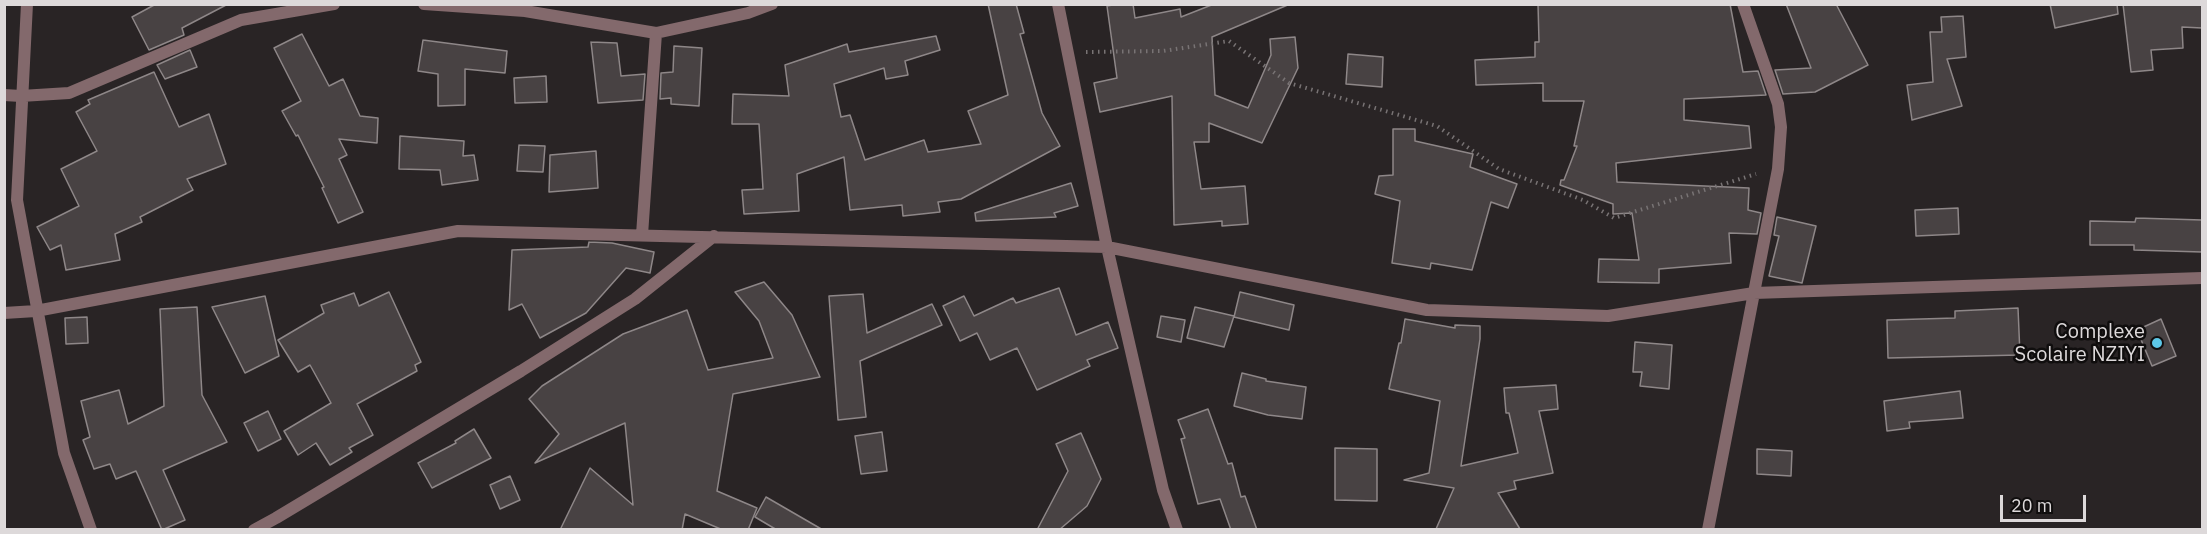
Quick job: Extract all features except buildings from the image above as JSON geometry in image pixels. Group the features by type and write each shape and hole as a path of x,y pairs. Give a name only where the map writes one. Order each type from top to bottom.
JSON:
{"street":[{"path":"27,4 17,200 64,453 92,530"},
{"path":"4,95 69,93 241,20 334,4"},
{"path":"424,4 525,10 656,33 748,13 772,4"},
{"path":"1058,4 1107,247 1163,490 1177,530"},
{"path":"1708,530 1778,169 1781,127 1778,104 1743,4"},
{"path":"642,235 656,33"},
{"path":"4,313 36,311 458,231 1107,247 1427,309 1608,316 1754,293 2202,278"},
{"path":"254,530 521,371 635,299 714,236"}],"path":[{"path":"1067,52 1163,51 1229,41 1289,83 1437,126 1499,169 1583,200 1614,218 1778,169"}],"place":[{"name":"Complexe Scolaire NZIYI","path":"2157,343"}]}
